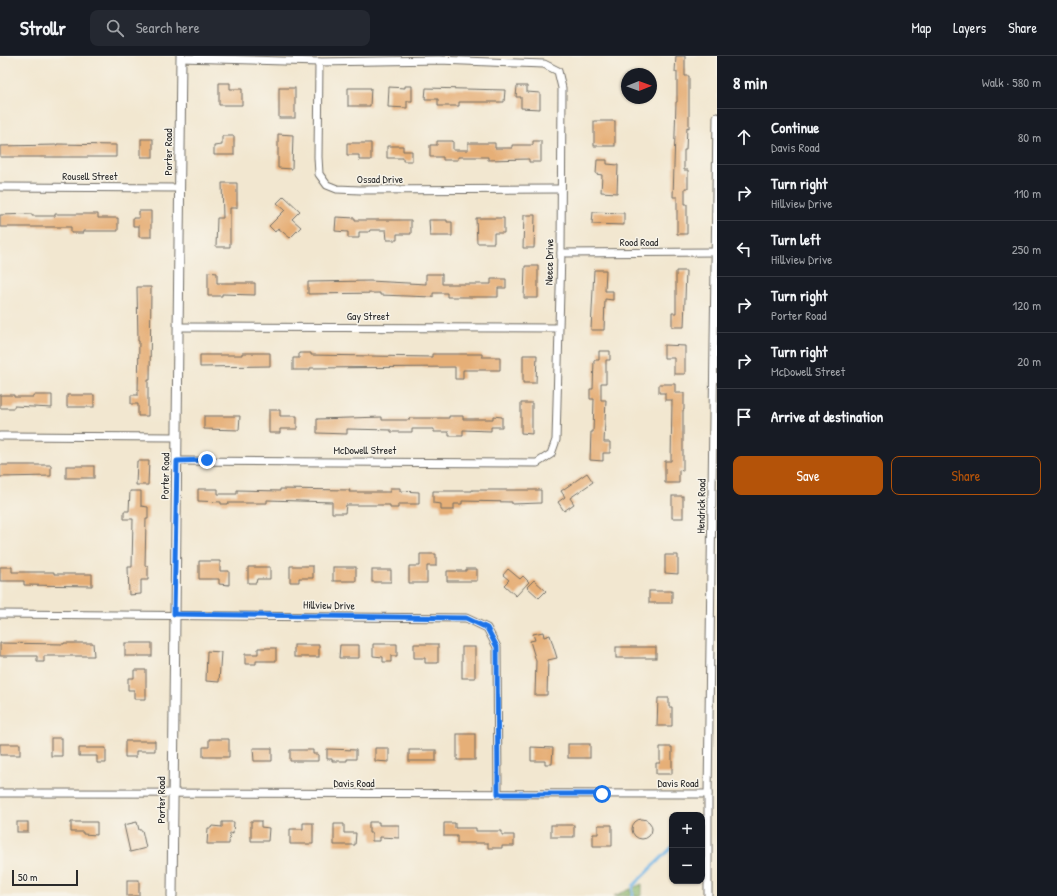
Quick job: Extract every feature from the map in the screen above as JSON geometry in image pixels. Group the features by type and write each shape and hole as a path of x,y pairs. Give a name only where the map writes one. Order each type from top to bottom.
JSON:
{"street":[{"path":"181,57 319,62"},
{"name":"Porter Road","path":"172,896 181,57"},
{"name":"Neece Drive","path":"319,62 439,60 544,64 558,71 562,88 560,189 561,253 556,440 551,454"},
{"name":"Ossad Drive","path":"319,62 319,174 327,185 337,190 560,189"},
{"name":"Hendrick Road","path":"708,896 717,117"},
{"name":"Rousell Street","path":"0,187 180,188"},
{"name":"Rood Road","path":"561,253 716,252"},
{"name":"Gay Street","path":"178,327 558,328"},
{"path":"0,436 178,437"},
{"name":"McDowell Street","path":"177,461 537,463 551,454"},
{"name":"Hillview Drive","path":"0,614 174,614 466,618 487,628 497,647 498,794"},
{"name":"Davis Road","path":"0,793 708,794"}],"green space":[{"path":"642,884 642,896 614,896"}],"building":[{"path":"676,56 685,56 685,76 689,76 689,128 687,127 686,150 684,150 684,170 688,170 688,188 685,188 685,204 687,204 687,234 677,234 677,197 673,197 677,102 677,72 675,72"},
{"path":"219,83 230,83 230,89 242,89 242,105 219,105"},
{"path":"405,86 412,86 412,101 407,101 407,108 388,107 389,87 405,88"},
{"path":"517,86 527,86 527,92 540,93 540,109 521,108 521,97 516,97"},
{"path":"279,88 295,88 295,118 279,118"},
{"path":"348,88 371,88 370,106 348,106"},
{"path":"426,88 505,90 504,102 459,102 459,106 438,106 438,99 425,99"},
{"path":"594,121 615,121 615,146 594,146"},
{"path":"278,134 293,135 292,169 278,168"},
{"path":"222,136 234,136 234,155 214,155 214,146 222,145"},
{"path":"141,139 153,139 153,157 141,157"},
{"path":"437,141 453,141 453,150 468,150 468,143 495,143 495,148 512,148 512,145 533,145 533,141 541,141 541,162 529,162 529,159 488,160 488,157 458,157 458,160 443,160 443,157 430,157 430,145 437,145"},
{"path":"347,143 371,143 371,160 359,160 359,155 347,155"},
{"path":"57,144 116,145 116,157 0,157 0,146"},
{"path":"387,146 403,146 403,151 412,151 412,161 403,161 403,158 387,158"},
{"path":"597,160 607,160 607,164 618,165 617,193 601,192 602,175 596,174"},
{"path":"222,183 237,183 237,208 230,208 230,247 216,247 217,218 223,218"},
{"path":"284,196 300,211 292,219 301,227 290,238 278,228 275,232 269,226 285,210 277,203"},
{"path":"139,211 151,211 151,237 139,237 139,226 133,226 133,218 139,218"},
{"path":"593,212 624,213 624,225 592,224"},
{"path":"32,214 32,216 55,216 55,214 98,214 98,218 118,218 118,231 83,231 83,233 71,233 71,227 0,227 0,215"},
{"path":"524,215 535,215 534,248 523,248"},
{"path":"336,217 355,218 355,220 411,220 411,234 397,234 397,240 387,240 386,230 370,230 369,232 359,232 359,238 348,238 348,232 335,231"},
{"path":"476,218 504,218 504,233 494,233 494,243 477,243"},
{"path":"429,220 447,220 447,222 452,222 452,236 430,236"},
{"path":"525,266 538,266 538,298 524,298"},
{"path":"594,270 606,270 605,291 613,291 613,300 605,299 604,330 591,330"},
{"path":"676,271 686,271 684,327 672,327 672,313 676,313"},
{"path":"208,272 217,273 217,283 255,283 255,295 222,294 222,296 208,296"},
{"path":"426,274 442,274 442,284 491,284 491,279 506,279 506,288 498,288 498,297 447,297 447,293 433,293 433,297 380,295 380,293 308,294 308,282 370,281 426,284"},
{"path":"137,287 151,287 148,416 138,416 138,404 131,404 131,395 138,395 139,341"},
{"path":"664,345 685,346 685,374 674,374 674,358 664,358"},
{"path":"599,351 610,351 610,360 606,360 606,383 601,383 601,400 606,400 604,442 610,442 610,453 603,453 603,461 590,460 594,399 590,399 590,389 593,389 594,360 599,360"},
{"path":"242,353 270,353 270,366 200,367 200,355 242,355"},
{"path":"299,353 311,353 311,355 432,357 432,354 482,354 482,357 500,357 500,370 463,370 463,379 455,379 455,367 310,368 310,370 293,370 293,358 299,358"},
{"path":"523,355 537,355 536,383 523,383"},
{"path":"659,384 675,384 675,393 684,393 683,471 679,470 679,483 665,483 665,461 671,461 672,400 665,400 665,393 659,393"},
{"path":"0,395 33,397 33,395 52,395 52,408 14,406 14,408 0,408"},
{"path":"67,395 94,395 94,407 67,407"},
{"path":"521,403 532,403 532,434 521,433"},
{"path":"269,410 280,410 280,416 297,416 297,429 280,429 280,433 269,433"},
{"path":"204,416 240,416 239,430 204,429"},
{"path":"449,416 463,416 463,419 493,419 493,416 502,417 502,427 491,427 491,431 463,430 463,436 449,436 449,432 434,432 434,429 412,429 412,432 391,432 391,430 347,429 347,434 317,433 317,419 382,417 382,420 409,420 409,418 449,418"},
{"path":"137,461 149,461 148,485 136,485"},
{"path":"0,465 51,465 51,476 0,477"},
{"path":"66,466 94,466 94,478 66,478"},
{"path":"587,473 593,482 570,498 574,504 564,511 558,502 565,497 561,491"},
{"path":"390,488 400,488 400,491 419,492 419,504 398,504 398,508 390,508 390,505 346,505 345,513 332,513 332,502 267,500 267,503 221,504 221,502 198,501 198,489 218,489 218,494 237,494 237,490 280,491 280,489 390,492"},
{"path":"541,490 541,503 512,504 512,502 462,501 462,504 454,504 454,510 441,510 441,504 433,503 433,491"},
{"path":"130,491 141,491 141,506 148,507 148,519 146,519 145,566 148,566 148,580 141,580 141,594 129,595 128,567 132,567 133,519 124,519 124,511 129,511"},
{"path":"672,496 683,496 683,518 672,518"},
{"path":"420,554 436,554 436,566 427,566 427,583 409,583 409,566 420,566"},
{"path":"665,555 678,555 678,574 665,573"},
{"path":"199,561 220,561 220,571 229,571 229,585 219,584 219,579 199,579"},
{"path":"290,566 313,566 313,578 299,578 299,582 290,582"},
{"path":"0,567 12,567 12,572 92,574 92,586 24,585 24,581 0,581"},
{"path":"248,567 270,567 270,579 257,579 256,583 248,583"},
{"path":"333,567 356,567 356,581 333,581"},
{"path":"466,569 477,569 477,581 447,581 447,571 466,571"},
{"path":"508,569 520,579 523,576 529,582 516,596 504,585 509,580 503,575"},
{"path":"372,570 391,570 391,582 372,582"},
{"path":"534,580 546,591 539,598 527,587"},
{"path":"649,591 672,591 672,603 649,603"},
{"path":"543,632 544,637 550,635 557,658 548,660 547,695 535,695 536,661 530,641 535,640 533,634"},
{"path":"0,643 93,643 94,656 44,656 44,662 37,662 37,656 0,656"},
{"path":"125,643 152,643 152,656 125,656"},
{"path":"373,644 397,644 397,656 391,656 391,662 383,662 383,657 373,656"},
{"path":"414,644 438,644 438,663 425,663 425,658 414,658"},
{"path":"294,645 319,645 319,657 294,657"},
{"path":"340,645 359,645 359,658 339,658"},
{"path":"462,647 475,647 475,678 462,678"},
{"path":"616,647 656,647 656,658 616,658"},
{"path":"258,648 276,648 276,661 256,661 256,664 245,664 245,654 258,654"},
{"path":"207,651 221,652 219,682 206,681"},
{"path":"134,670 146,670 146,699 134,699 134,690 128,690 128,678 134,678"},
{"path":"658,698 669,698 669,707 672,707 672,726 657,726"},
{"path":"457,734 475,734 475,760 457,760"},
{"path":"51,738 62,738 62,756 51,756"},
{"path":"209,739 229,739 229,757 203,757 203,747 209,747"},
{"path":"125,741 155,741 155,751 136,751 136,757 125,757"},
{"path":"0,744 20,744 20,755 0,755"},
{"path":"568,744 590,744 590,758 568,758"},
{"path":"531,747 553,748 552,764 545,764 545,761 531,761"},
{"path":"660,747 672,747 672,774 656,774 656,763 660,763"},
{"path":"79,748 106,748 106,763 97,763 97,756 79,756"},
{"path":"253,748 272,748 272,761 254,761"},
{"path":"375,748 389,748 389,762 375,761"},
{"path":"327,749 356,750 356,759 347,759 347,761 332,761 332,759 327,759"},
{"path":"290,750 313,750 313,754 318,754 318,761 290,761"},
{"path":"409,750 436,750 436,761 409,761"},
{"path":"642,819 649,822 652,829 649,836 642,839 635,836 632,829 635,822"},
{"path":"251,821 261,821 261,827 269,828 268,841 251,841"},
{"path":"17,822 28,822 28,832 17,832"},
{"path":"71,822 97,822 97,835 83,834 83,832 71,832"},
{"path":"137,822 139,830 142,830 146,848 130,852 124,825"},
{"path":"222,822 234,822 233,834 230,833 229,844 207,844 208,828 211,828 212,826 222,827"},
{"path":"369,822 379,822 379,825 399,825 399,838 380,837 380,841 372,841 372,833 369,833"},
{"path":"303,823 313,823 313,844 290,844 290,829 303,829"},
{"path":"444,823 455,823 455,828 476,828 476,831 502,831 502,835 514,835 514,846 488,848 488,843 457,843 457,836 444,836"},
{"path":"334,824 344,824 344,833 356,833 355,845 334,845"},
{"path":"551,825 574,825 574,837 551,837"},
{"path":"598,825 612,825 612,846 593,846 593,834 598,834"},
{"path":"127,880 139,880 139,896 127,896"}],"waterway":[{"path":"633,896 633,886 671,848"}],"route":[{"path":"207,460 177,461 174,614 466,618 487,628 497,647 498,794 602,794"}]}
